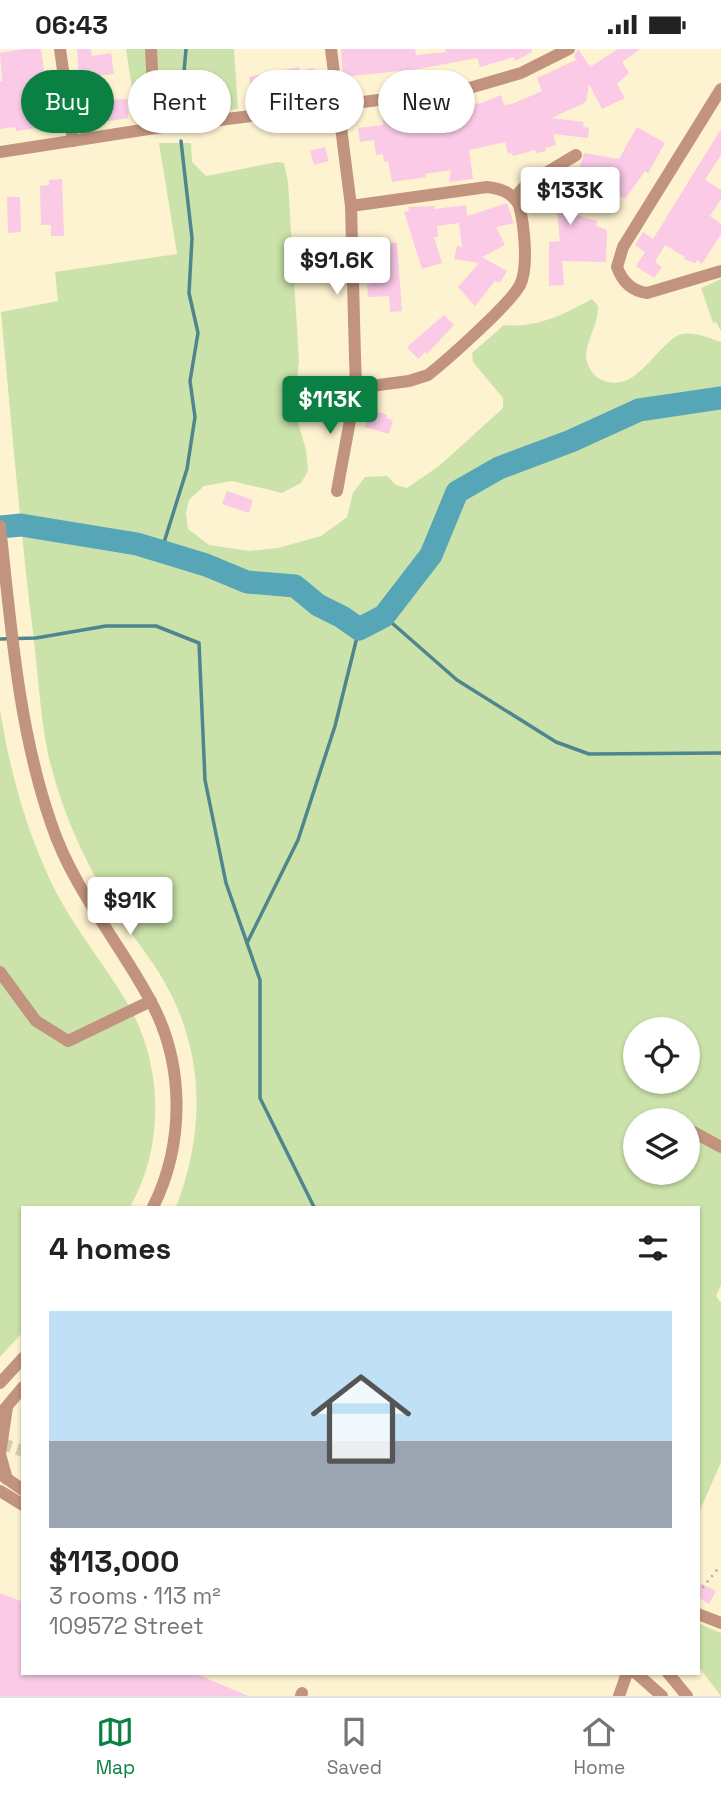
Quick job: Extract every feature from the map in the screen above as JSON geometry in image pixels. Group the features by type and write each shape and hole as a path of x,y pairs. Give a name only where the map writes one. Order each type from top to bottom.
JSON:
{"street":[{"path":"61,49 73,141"},
{"path":"150,49 151,70"},
{"path":"331,49 334,70"},
{"path":"364,103 466,89 498,81 569,49"},
{"path":"721,89 623,247 617,267 635,291 647,293 721,271"},
{"path":"0,152 128,132"},
{"path":"337,491 356,387 351,207 342,133"},
{"path":"514,198 527,185 565,159 576,155"},
{"path":"351,207 487,187 499,188 514,198 522,215 524,265 523,276 513,295 428,375 418,380 356,387"},
{"path":"0,526 15,660 31,758 59,847 89,903 151,1001 169,1050 176,1093 172,1160 154,1206"},
{"path":"0,972 36,1021 68,1041 151,1001"},
{"path":"700,1136 721,1147"},
{"path":"0,1383 21,1360"},
{"path":"21,1390 4,1411 0,1454 4,1477 21,1489"},
{"path":"0,1491 21,1504"},
{"path":"700,1615 721,1623"},
{"path":"619,1696 627,1675"},
{"path":"638,1675 662,1696"},
{"path":"670,1675 687,1696"}],"path":[{"path":"700,1591 717,1570 721,1570"}],"green space":[{"path":"126,49 234,49 238,109 231,110 231,70 129,70"},
{"path":"159,143 191,143 192,162 206,176 277,162 284,163 288,182 299,361 294,409 306,450 308,471 301,483 282,493 232,481 204,486 189,500 186,513 188,529 209,545 250,551 278,548 321,536 347,517 353,493 365,477 387,476 396,485 407,488 439,466 503,408 503,398 473,362 472,353 504,325 539,322 592,299 598,306 598,313 586,358 597,378 612,383 634,376 679,335 695,334 721,342 721,1285 716,1296 721,1303 721,1462 700,1510 700,1206 176,1206 192,1151 196,1122 194,1066 188,1038 165,983 116,911 81,848 65,811 48,754 41,709 1,312 58,301 55,272 177,254"},
{"path":"721,279 721,331 716,322 713,323 701,288"},
{"path":"0,709 14,780 36,848 64,906 138,1023 153,1075 155,1103 150,1157 142,1183 130,1206 21,1206 21,1334 0,1357"},
{"path":"700,1624 721,1633 721,1696 700,1669"}],"building":[{"path":"41,49 44,70 21,70 21,130 16,131 15,127 0,129 0,53"},
{"path":"77,49 91,49 92,56 111,53 113,70 78,70"},
{"path":"341,49 415,49 416,55 446,52 445,49 532,49 532,52 515,61 514,57 480,67 477,58 418,69 378,70 378,73 364,75 364,70 342,70"},
{"path":"578,49 590,67 618,49 640,49 622,62 629,73 617,84 625,98 602,109 589,84 586,102 552,118 584,122 583,127 589,128 588,138 553,134 556,145 545,148 546,151 536,153 535,150 513,156 512,153 508,154 505,142 469,150 473,179 449,182 451,170 392,182 388,161 384,162 383,154 376,155 374,140 360,142 359,133 364,133 364,127 378,126 378,133 475,133 475,104 501,95 504,105 512,104 542,91 537,78 576,60 574,56"},
{"path":"114,99 127,99 128,118 114,120"},
{"path":"637,127 665,143 648,173 645,171 625,199 579,171 584,153 619,159"},
{"path":"721,129 721,155 705,180 721,190 721,199 710,216 721,224 721,234 702,264 697,260 695,263 684,259 685,257 665,245 655,262 662,267 654,278 636,266 645,252 635,245 643,232 653,239"},
{"path":"325,147 329,161 314,165 310,151"},
{"path":"578,171 586,191 568,199 569,213 597,221 596,226 607,230 606,262 562,261 564,285 549,286 549,242 560,241 556,202 527,202 533,191 557,177"},
{"path":"62,179 64,236 51,236 51,225 41,225 40,186 49,185 49,180"},
{"path":"7,197 20,197 21,232 8,233"},
{"path":"507,203 514,223 496,227 505,245 482,257 507,271 500,283 495,281 475,306 458,287 479,263 454,259 457,246 462,247 459,223 437,226 438,237 434,237 442,263 422,269 404,212 409,211 408,207 434,206 435,209 466,205 467,216"},
{"path":"369,242 397,243 402,311 390,312 389,296 368,297 367,284 371,284"},
{"path":"444,315 454,325 427,354 425,352 418,359 407,347"},
{"path":"370,409 393,420 389,434 365,427"},
{"path":"227,491 253,500 249,513 222,504"},
{"path":"700,1583 716,1591 709,1604 700,1598"},
{"path":"0,1593 21,1601 21,1675 199,1675 248,1696 0,1696"}],"waterway":[{"path":"184,70 186,49"},
{"path":"161,552 187,469 195,417 190,381 198,333 189,293 192,238 181,141"},
{"path":"0,527 21,525 137,544 206,565 247,582 295,586 318,605 359,629 384,616 431,555 457,492 499,468 571,441 639,410 721,398"},
{"path":"384,616 457,680 556,742 589,754 721,753"},
{"path":"0,639 36,638 106,626 156,626 199,643 205,780 226,883 247,943"},
{"path":"314,1206 260,1098 260,980 247,943 298,840 335,726 359,629"}],"tunnel":[{"path":"0,1443 21,1450"}]}
